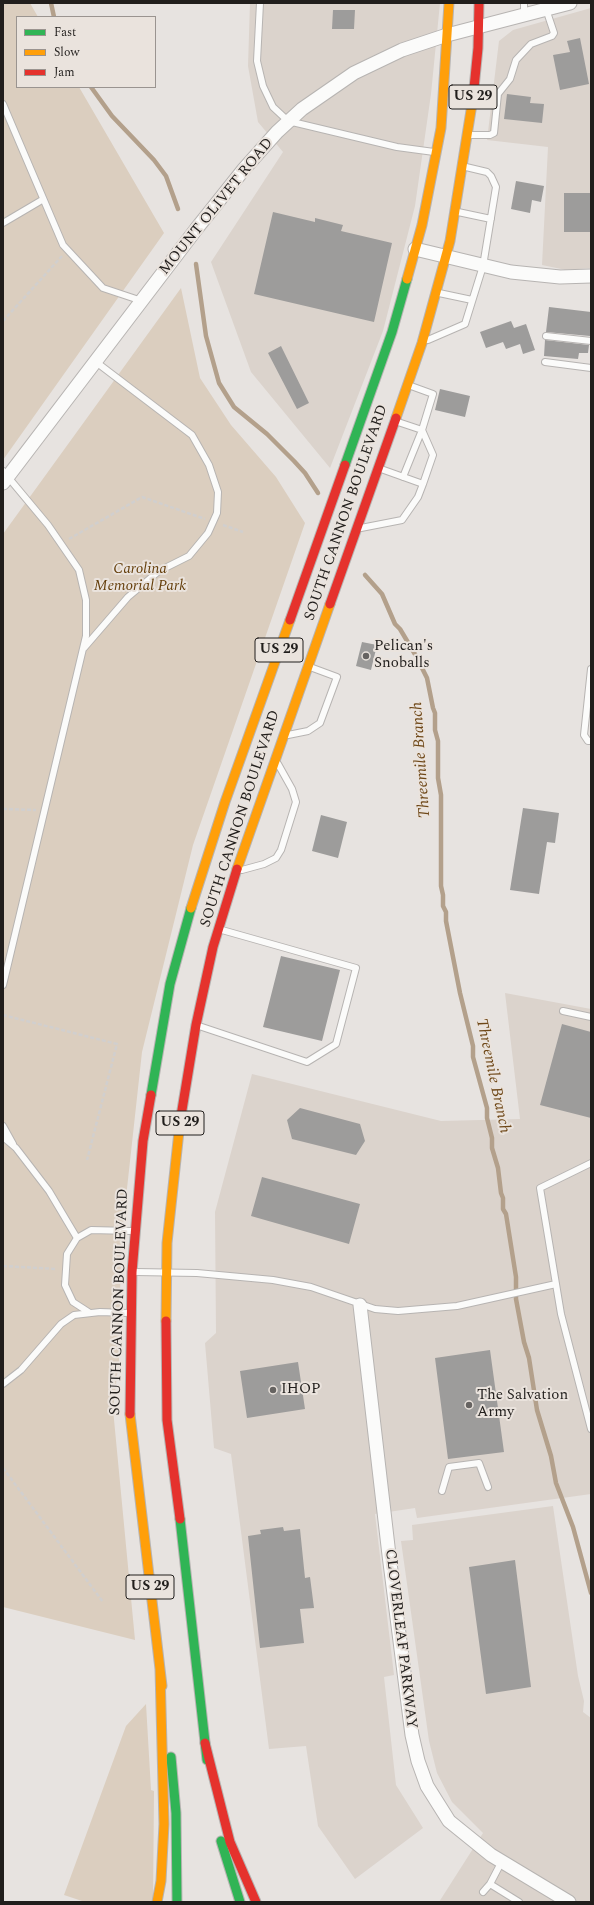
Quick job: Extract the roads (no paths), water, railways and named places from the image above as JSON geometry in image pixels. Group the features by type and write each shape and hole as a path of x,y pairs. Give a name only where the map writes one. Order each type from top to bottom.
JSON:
{"main road":[{"name":"SOUTH CANNON BOULEVARD","path":"177,1902 174,1791 130,1424 129,1388 132,1272 143,1142 170,984 183,932 225,802 392,332 422,225 441,128 449,3"},
{"name":"SOUTH CANNON BOULEVARD","path":"240,1902 214,1815 182,1530 167,1420 167,1273 173,1182 183,1101 196,1025 219,929 246,839 379,468 422,343 436,292 455,212 467,135 473,92 480,3"},
{"path":"157,1902 161,1874 164,1824 160,1669"},
{"path":"205,1743 230,1842 256,1902"}],"street":[{"name":"MOUNT OLIVET ROAD","path":"5,477 96,362 197,228 244,169 288,121 302,109 341,82 377,60 447,35 479,27 524,9 546,9 563,4"},
{"path":"415,249 511,272 560,277 591,276"},
{"name":"CLOVERLEAF PARKWAY","path":"360,1305 401,1649 412,1735 418,1761 427,1786 449,1820 473,1841 502,1861 569,1902"}],"lane":[{"path":"260,3 257,61 263,86 273,107 288,121 397,146 437,152"},
{"path":"467,135 490,135 494,133 498,94 510,79 516,60 531,44 552,36 554,33 546,9"},
{"path":"473,92 498,94"},
{"path":"3,104 42,200 63,245 103,288 142,301"},
{"path":"422,343 465,324 483,266 496,187 491,176 484,171 462,166"},
{"path":"3,223 42,200"},
{"path":"455,212 491,219"},
{"path":"436,292 472,300"},
{"path":"546,336 591,341"},
{"path":"82,650 128,597 159,571 189,556 208,533 217,513 218,492 209,465 192,435 96,362"},
{"path":"545,362 591,368"},
{"path":"404,477 422,430 433,394 407,385"},
{"path":"357,529 402,520 418,497 423,484 433,455 422,430 395,421"},
{"path":"379,468 423,484"},
{"path":"3,985 86,636 86,600 79,570 61,544 5,477"},
{"path":"283,736 308,731 320,723 337,677 308,666"},
{"path":"591,669 584,735 588,741 591,742"},
{"path":"236,871 264,864 276,858 281,850 296,802 292,789 274,759"},
{"path":"196,1025 307,1062 336,1044 356,968 219,929"},
{"path":"563,1011 591,1017"},
{"path":"3,1126 16,1148 49,1191 77,1238"},
{"path":"3,1138 16,1148"},
{"path":"591,1163 540,1188 561,1314 591,1429"},
{"path":"90,1313 73,1302 65,1285 67,1254 77,1238 91,1230 135,1231"},
{"path":"132,1272 197,1273 273,1280 311,1287 375,1309 398,1311 426,1310 457,1306 544,1288 556,1284"},
{"path":"4,1384 21,1370 61,1324 74,1315 90,1313 132,1313"},
{"path":"442,1492 448,1467 480,1463 488,1487"},
{"path":"483,1892 490,1884 502,1861"},
{"path":"490,1884 519,1902"}],"waterway":[{"name":"Threemile Branch","path":"51,3 54,16"},
{"name":"Threemile Branch","path":"92,88 112,116 154,160 166,176 178,209"},
{"name":"Threemile Branch","path":"196,264 206,336 219,383 234,407 267,434 294,461 305,473 318,493"},
{"name":"Threemile Branch","path":"365,575 382,594 395,624 400,629 416,656 427,678 435,713 435,730 438,741 438,778 441,795 441,886 443,906 446,912 446,921 460,993 473,1046 473,1057 487,1108 487,1118 492,1138 492,1148 498,1168 503,1198 503,1209 506,1214 516,1277 516,1299 524,1342 529,1358 537,1410 551,1456 556,1483 573,1527 591,1593"}],"place":[{"name":"Pelican's Snoballs","path":"366,656"},
{"name":"IHOP","path":"273,1390"},
{"name":"The Salvation Army","path":"469,1405"}],"park label":[{"name":"Carolina Memorial Park","path":"140,578"}]}
